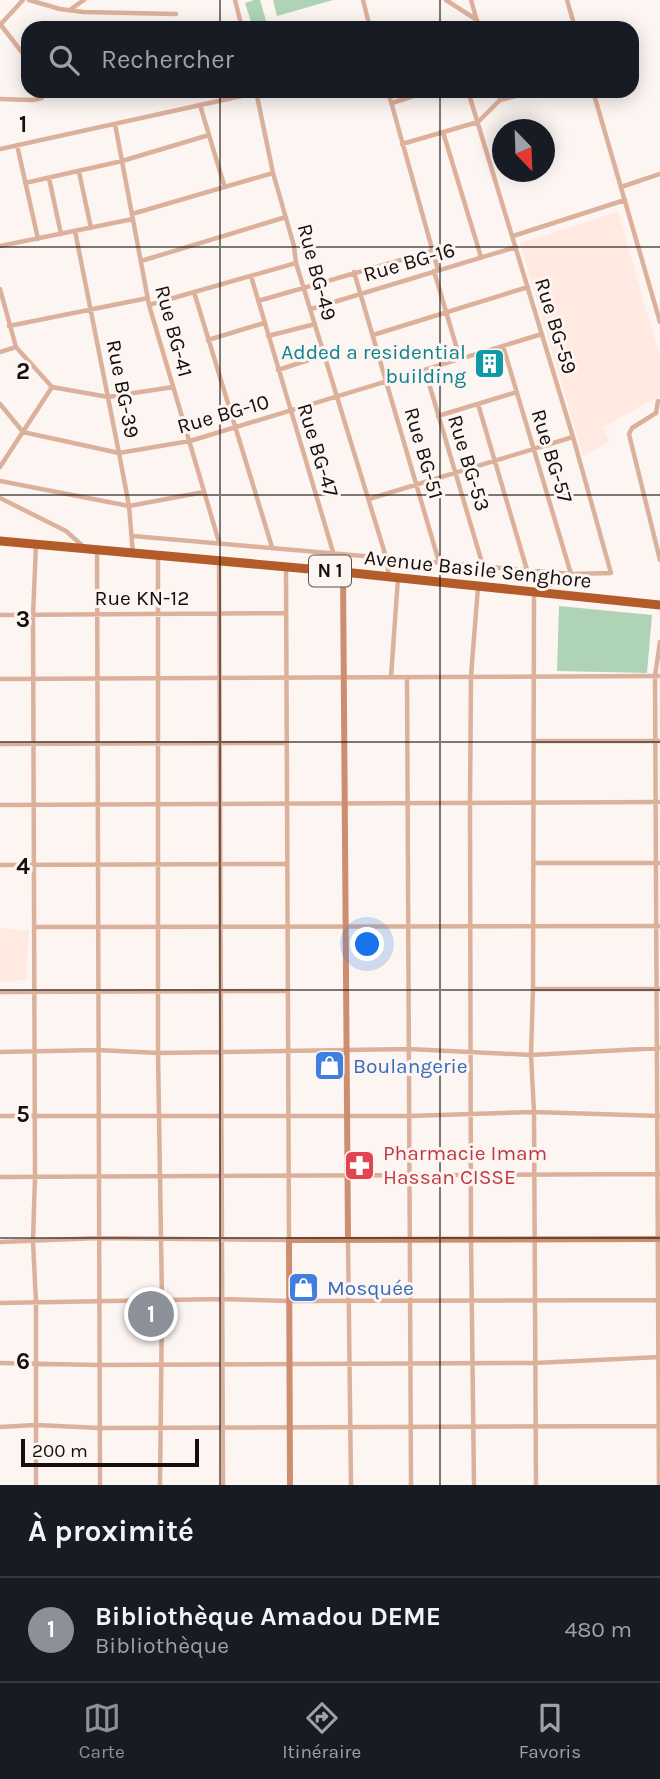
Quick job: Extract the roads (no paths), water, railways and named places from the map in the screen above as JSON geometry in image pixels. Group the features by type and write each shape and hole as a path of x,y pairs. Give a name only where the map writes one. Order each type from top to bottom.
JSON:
{"highway":[{"name":"Avenue Basile Senghore","path":"0,541 343,572 660,606"}],"street":[{"path":"21,51 0,25 23,0"},
{"path":"29,0 69,10 176,14"},
{"path":"69,10 85,0"},
{"path":"234,0 240,21"},
{"path":"363,0 368,21"},
{"path":"446,0 477,20"},
{"path":"471,0 477,20"},
{"path":"569,1 573,21"},
{"path":"0,99 42,98"},
{"path":"0,149 230,98"},
{"name":"Rue BG-49","path":"257,98 273,173 295,246 296,262 393,578 391,677"},
{"path":"390,98 460,359"},
{"path":"392,103 407,98"},
{"name":"Rue BG-59","path":"470,98 611,570 610,574 571,574"},
{"path":"402,144 478,122 500,100 508,98"},
{"path":"595,98 660,322"},
{"path":"200,105 224,186"},
{"name":"Rue BG-41","path":"115,124 149,306 219,542"},
{"path":"443,132 481,257"},
{"path":"25,183 122,161 209,135"},
{"path":"17,145 38,239"},
{"path":"79,172 91,228"},
{"path":"0,246 91,228 273,173"},
{"path":"621,187 660,174"},
{"path":"49,178 61,234"},
{"path":"513,236 625,200"},
{"path":"141,261 286,217"},
{"name":"Rue BG-39","path":"75,231 119,453 133,554"},
{"name":"Rue BG-16","path":"310,309 516,247"},
{"path":"258,301 432,251"},
{"path":"149,306 296,262"},
{"name":"Rue BG-51","path":"354,272 439,562"},
{"name":"Rue BG-47","path":"251,276 333,552"},
{"path":"373,335 528,287"},
{"path":"0,289 16,347 52,387 108,397 173,387"},
{"path":"194,292 272,547"},
{"path":"9,326 148,298"},
{"path":"208,340 264,323"},
{"path":"268,336 315,324"},
{"name":"Rue BG-10","path":"23,432 119,453 190,441 542,334"},
{"name":"Rue BG-57","path":"503,346 571,574"},
{"path":"0,352 16,347"},
{"path":"278,370 324,355"},
{"name":"Rue BG-53","path":"425,370 483,566"},
{"path":"0,467 52,387"},
{"path":"438,416 517,393"},
{"path":"658,401 656,413 632,428 629,433 660,560"},
{"path":"0,404 23,432"},
{"path":"478,404 527,570"},
{"path":"369,499 573,437"},
{"path":"0,481 128,506 204,492"},
{"path":"0,498 66,531 86,549"},
{"path":"132,536 571,574"},
{"path":"36,1485 36,1303 33,1241 33,615 37,544"},
{"path":"97,550 100,1485"},
{"path":"158,556 158,1054 162,1301 160,1485"},
{"path":"219,562 223,1485"},
{"path":"286,567 290,1485"},
{"path":"343,572 351,1485"},
{"path":"474,1485 470,804 471,676 478,587"},
{"path":"534,592 531,1055 534,1112 536,1485"},
{"name":"Rue KN-12","path":"0,615 285,613"},
{"path":"659,1485 657,676 660,642"},
{"path":"0,678 657,676"},
{"path":"407,677 411,1485"},
{"path":"534,741 657,741"},
{"path":"0,744 286,743"},
{"path":"0,805 658,802"},
{"path":"533,863 658,863"},
{"path":"0,865 287,864"},
{"path":"34,927 658,926"},
{"path":"533,989 658,989"},
{"path":"0,992 288,991"},
{"path":"0,1052 98,1051 158,1054 409,1049 531,1055 658,1048"},
{"path":"0,1116 409,1116 534,1112 658,1116"},
{"path":"0,1177 659,1174"},
{"path":"0,1241 98,1238 222,1241 659,1239"},
{"path":"0,1303 222,1299 659,1300"},
{"path":"0,1363 535,1363 659,1357"},
{"path":"0,1427 659,1426"}],"place":[{"name":"Added a residential building","path":"489,364"},
{"name":"Boulangerie","path":"330,1066"},
{"name":"Pharmacie Imam Hassan CISSE","path":"360,1165"},
{"name":"Mosquée","path":"304,1288"},
{"name":"Bibliothèque Amadou DEME","path":"151,1314"}]}
